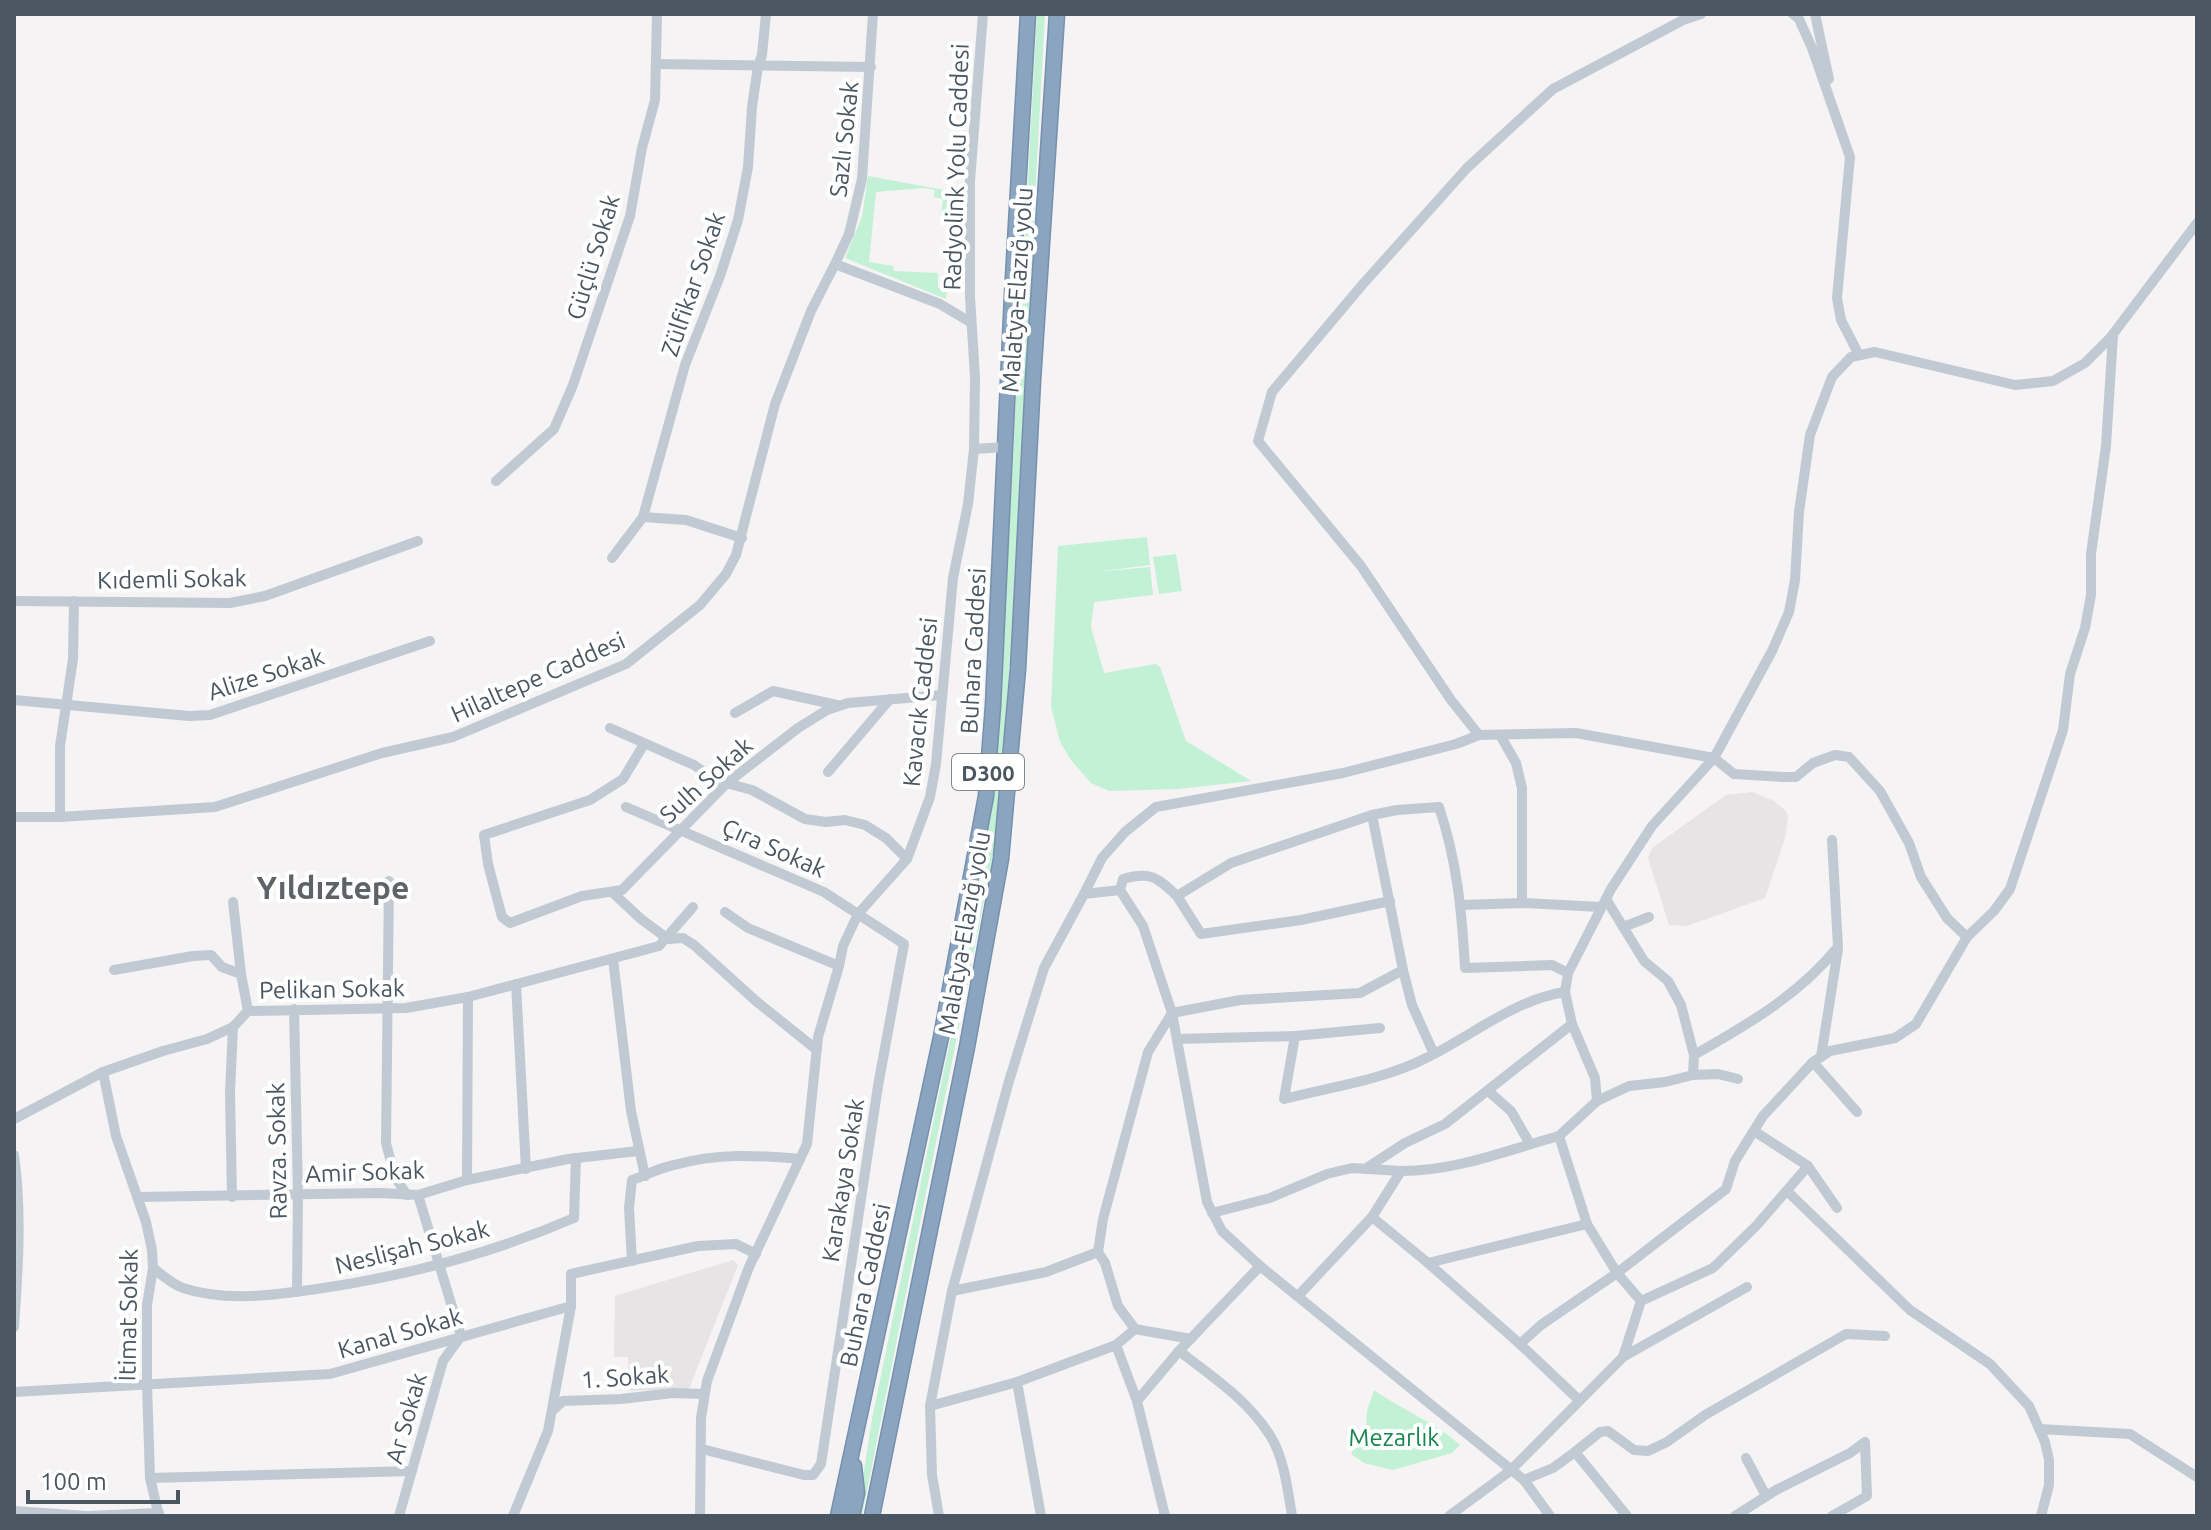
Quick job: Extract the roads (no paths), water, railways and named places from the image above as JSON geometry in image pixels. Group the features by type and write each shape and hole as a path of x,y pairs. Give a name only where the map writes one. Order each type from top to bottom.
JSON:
{"highway":[{"name":"Buhara Caddesi","path":"838,1516 943,1023 986,796 1028,14"},
{"name":"Malatya-Elazığ yolu","path":"872,1516 967,1047 1001,859 1018,669 1057,14"},
{"path":"852,1516 857,1493 853,1449"}],"street":[{"name":"Güçlü Sokak","path":"496,481 546,439 564,411 626,230 655,100 657,14"},
{"name":"Zülfikar Sokak","path":"612,558 643,517 685,365 738,220 748,167 766,14"},
{"name":"Sazlı Sokak","path":"835,264 849,234 860,197 873,14"},
{"name":"Radyolink Yolu Caddesi","path":"970,322 970,181 983,14"},
{"path":"1479,735 1451,700 1361,566 1258,441 1272,392 1467,168 1553,89 1687,17 1701,14"},
{"path":"1793,14 1799,19 1812,48 1850,157 1837,298 1841,320 1859,355"},
{"path":"1815,14 1838,124"},
{"path":"656,64 871,67"},
{"path":"1597,1101 1595,1078 1572,1024 1565,992 1568,973 1603,903 1652,826 1714,758 1772,651 1789,612 1795,580 1799,512 1810,435 1832,377 1851,357 1875,352 2015,385 2053,381 2085,363 2113,335 2197,223"},
{"path":"835,264 940,304 970,322"},
{"name":"Hilaltepe Caddesi","path":"14,817 215,807 382,753 453,737 626,664 700,605 726,574 742,538 769,424 811,311 835,264"},
{"name":"Kavacık Caddesi","path":"700,1516 704,1394 728,1321 808,1135 823,1013 843,946 858,914 907,859 930,797 936,764 955,566 968,504 974,449 975,377 970,322"},
{"path":"1520,1344 1541,1325 1617,1273 1726,1189 1735,1161 1763,1116 1817,1060 1830,1051 1895,1038 1916,1024 1967,937 1994,911 2010,889 2063,730 2070,674 2085,628 2091,595 2091,554 2109,417 2113,335"},
{"path":"974,449 1005,447"},
{"path":"643,517 686,520 742,538"},
{"name":"Kıdemli Sokak","path":"14,601 230,603 265,596 418,541"},
{"path":"60,817 60,746 73,659 74,601"},
{"name":"Alize Sokak","path":"14,700 210,715 430,641"},
{"path":"735,713 773,691 837,705"},
{"name":"Sulh Sokak","path":"644,744 623,779 590,800 577,807 518,822 484,835 502,917 510,923 582,896 622,890 727,783 798,728 837,705 942,695"},
{"path":"828,772 890,699"},
{"path":"610,728 694,765 715,780 752,790 805,819 826,822 845,820 865,825 886,838 907,859"},
{"path":"939,1516 932,1475 930,1406 952,1291 1009,1081 1044,968 1102,858 1125,832 1156,807 1343,773 1456,744 1479,735 1576,733 1714,758 1734,774 1783,777 1796,777 1813,763 1835,755 1849,757 1880,791 1909,843 1921,877 1947,918 1967,937"},
{"path":"1500,735 1516,763 1522,788 1522,903"},
{"name":"Çıra Sokak","path":"626,807 824,892 858,914"},
{"path":"1177,896 1231,863 1372,815 1439,807 1462,905 1465,968 1552,965 1568,973"},
{"path":"1372,815 1412,1005 1434,1054"},
{"path":"1832,840 1838,947 1817,1060 1857,1112"},
{"path":"1390,901 1301,920 1201,934 1177,896 1159,879 1141,874 1123,879 1120,890 1143,926 1172,1013 1207,1202 1222,1231 1260,1266 1524,1480 1550,1516"},
{"path":"389,881 386,1143 395,1177 412,1195 440,1265 461,1336"},
{"path":"1084,894 1120,890"},
{"path":"612,892 668,939 683,938 694,945 817,1050"},
{"path":"233,902 248,1011"},
{"path":"1462,905 1603,903"},
{"path":"1603,903 1623,927 1644,961 1668,981 1681,1005 1694,1055 1693,1075"},
{"path":"668,939 693,907"},
{"path":"725,912 748,928 839,966"},
{"name":"Karakaya Sokak","path":"702,1449 804,1475 813,1475 821,1464 878,1086 904,944 858,914"},
{"path":"1623,927 1649,917"},
{"name":"Pelikan Sokak","path":"14,1119 103,1072 233,1027 248,1011 428,1006 651,949 668,939"},
{"path":"1694,1055 1749,1024 1791,994 1838,947"},
{"path":"114,970 211,955 230,972 241,974"},
{"path":"613,959 638,1151 645,1176"},
{"path":"1191,1339 1135,1329 1118,1306 1105,1263 1098,1252 1103,1219 1148,1052 1172,1013 1240,1000 1360,993 1403,970"},
{"path":"516,984 526,1169"},
{"path":"1295,1036 1284,1099 1391,1072 1434,1054 1509,1011 1565,992"},
{"path":"467,1180 468,997"},
{"name":"Ravza. Sokak","path":"294,1009 297,1292"},
{"path":"1368,1167 1405,1143 1445,1124 1572,1024"},
{"path":"232,1197 230,1093 233,1027"},
{"path":"1177,1039 1295,1036 1380,1028"},
{"name":"İtimat Sokak","path":"103,1072 116,1136 152,1250 153,1268 147,1305 147,1385 150,1478 159,1515"},
{"path":"1212,1213 1270,1198 1327,1174 1352,1168 1421,1171 1470,1163 1559,1136 1597,1101 1629,1086 1693,1075 1718,1074 1738,1079"},
{"path":"1488,1091 1511,1111 1530,1144"},
{"path":"1754,1131 1808,1166 1837,1208"},
{"path":"1559,1136 1587,1224 1617,1273 1641,1301"},
{"name":"Amir Sokak","path":"137,1197 412,1195 467,1180 576,1158 638,1151"},
{"path":"632,1261 629,1208 632,1180 670,1166 712,1157 745,1154 800,1159"},
{"path":"14,1155 18,1186 14,1327"},
{"name":"Neslişah Sokak","path":"153,1268 185,1288 213,1293 263,1295 392,1277 440,1265 523,1240 574,1218 576,1158"},
{"path":"1623,1357 1641,1301 1713,1268 1808,1166"},
{"path":"1298,1296 1372,1217 1401,1171"},
{"path":"1787,1191 1910,1310 1990,1364 2029,1406 2049,1460 2049,1485 2041,1516"},
{"path":"1372,1217 1520,1344 1579,1400"},
{"path":"1428,1263 1587,1224"},
{"path":"513,1516 542,1451 553,1410 571,1306 571,1274 698,1246 736,1244 756,1254"},
{"path":"952,1291 1046,1272 1098,1252"},
{"path":"1137,1401 1179,1351 1260,1266"},
{"path":"1449,1516 1510,1471 1623,1357 1747,1287"},
{"name":"Kanal Sokak","path":"14,1392 330,1374 571,1306"},
{"path":"930,1406 1017,1382 1116,1345 1135,1329"},
{"path":"1524,1480 1553,1468 1600,1432 1608,1431 1634,1450 1648,1451 1846,1334 1885,1336"},
{"name":"Ar Sokak","path":"399,1516 443,1361 461,1336"},
{"path":"1116,1345 1137,1401 1165,1516"},
{"path":"1179,1351 1253,1413 1273,1440 1288,1490 1292,1516"},
{"path":"1017,1382 1041,1516"},
{"name":"1. Sokak","path":"553,1410 563,1401 673,1393 704,1394"},
{"path":"2039,1429 2130,1434 2197,1477"},
{"path":"1735,1516 1865,1442 1867,1496 1832,1516"},
{"path":"1575,1452 1627,1516"},
{"path":"1746,1458 1766,1496"},
{"path":"150,1478 412,1471"},
{"path":"14,1511 87,1516 159,1515"}],"district":[{"name":"Yıldıztepe","path":"333,887"}],"park label":[{"name":"Mezarlık","path":"1394,1437"}]}
